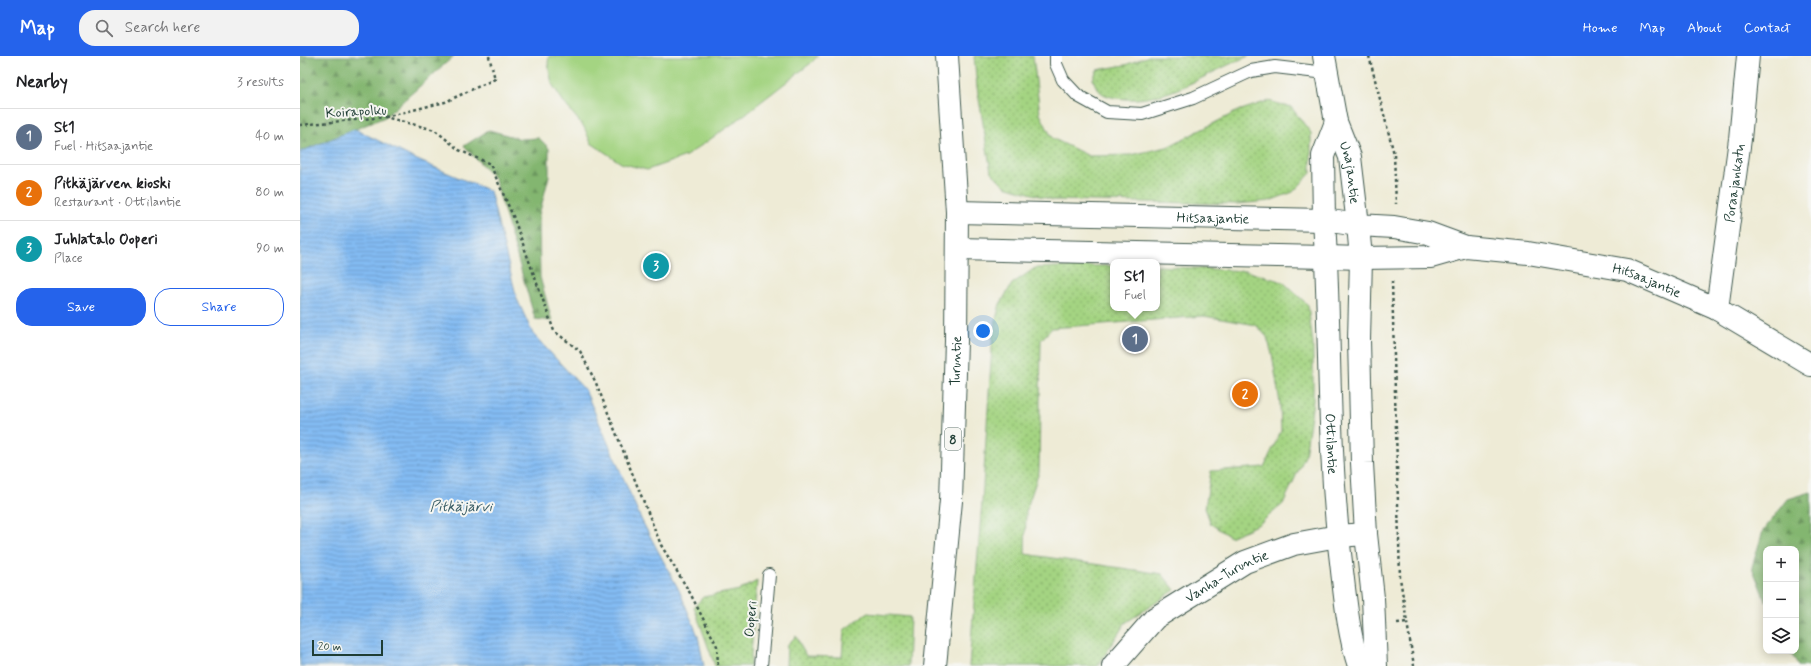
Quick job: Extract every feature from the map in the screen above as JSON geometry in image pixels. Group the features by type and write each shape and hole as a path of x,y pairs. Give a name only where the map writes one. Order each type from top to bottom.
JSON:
{"main road":[{"name":"Turuntie","path":"936,666 951,501 958,249 947,56"},
{"name":"Poraajankatu","path":"1717,309 1740,139 1748,56"},
{"name":"Unajantie","path":"1325,64 1336,122 1350,157 1358,225"},
{"name":"Unajantie","path":"1324,220 1323,156 1336,122"},
{"name":"Hitsaajantie","path":"957,212 1324,220 1358,225 1394,227 1428,233 1466,247 1528,253 1627,270 1717,309 1811,365"},
{"name":"Ottilantie","path":"1324,220 1327,257 1332,462 1338,536 1347,607 1360,666"},
{"path":"1358,225 1361,258 1359,340 1366,534 1373,598 1376,666"},
{"name":"Hitsaajantie","path":"958,249 1392,258 1430,257 1466,247"},
{"name":"Vanha-Turuntie","path":"1113,666 1155,618 1244,562 1294,544 1338,536 1366,534"}],"lane":[{"path":"1056,56 1056,64 1063,80 1078,96 1107,112 1142,114 1193,98 1251,71 1275,67 1325,64"},
{"name":"Ooperi","path":"761,666 769,575"}],"path":[{"path":"385,117 445,102 494,79 489,56"},
{"path":"1369,56 1394,154 1396,206 1394,227"},
{"name":"Koirapolku","path":"300,125 385,117 435,130 459,150 490,164 513,216 554,331 580,351 596,383 661,545 690,593 717,646 718,666"},
{"path":"1392,258 1400,578 1414,666"}],"green space":[{"path":"300,56 454,56 385,117 300,152"},
{"path":"549,56 818,56 735,122 686,156 647,170 621,163 591,143 584,127 565,104 552,84 548,63"},
{"path":"974,56 1033,56 1040,114 1052,138 1089,156 1131,155 1167,147 1238,111 1268,101 1291,107 1311,133 1311,173 1293,192 1269,201 1237,204 1053,200 1005,186 991,172 977,87"},
{"path":"1149,56 1249,56 1185,86 1152,97 1135,99 1117,98 1104,95 1096,87 1093,79 1097,70 1125,65"},
{"path":"489,130 521,139 539,138 549,148 549,176 539,215 540,277 552,321 535,319 495,179 464,146"},
{"path":"1110,266 1110,311 1160,311 1160,266 1246,271 1283,282 1308,305 1313,344 1313,401 1305,456 1283,504 1259,524 1230,537 1211,524 1205,508 1211,471 1264,467 1281,431 1280,403 1272,354 1267,337 1256,325 1204,316 1052,328 1041,340 1039,472 1026,511 1025,554 1162,574 1175,590 1125,623 1098,666 969,666 982,502 993,331 1000,304 1012,284 1035,268"},
{"path":"1811,492 1811,666 1798,666 1792,654 1799,654 1799,546 1763,546 1763,594 1752,567 1763,531 1788,499"},
{"path":"757,581 750,666 715,666 694,607 703,597 740,590"},
{"path":"867,613 910,617 908,666 786,666 787,645 796,636 806,656 842,657 844,630"}],"water":[{"name":"Pitkäjärvi","path":"355,129 415,159 490,191 517,299 533,334 585,390 642,521 679,590 698,636 704,666 300,666 300,152"}],"place":[{"name":"Juhlatalo Ooperi","path":"656,266"},
{"name":"St1","path":"1135,339"},
{"name":"Pitkäjärven kioski","path":"1245,394"}]}
